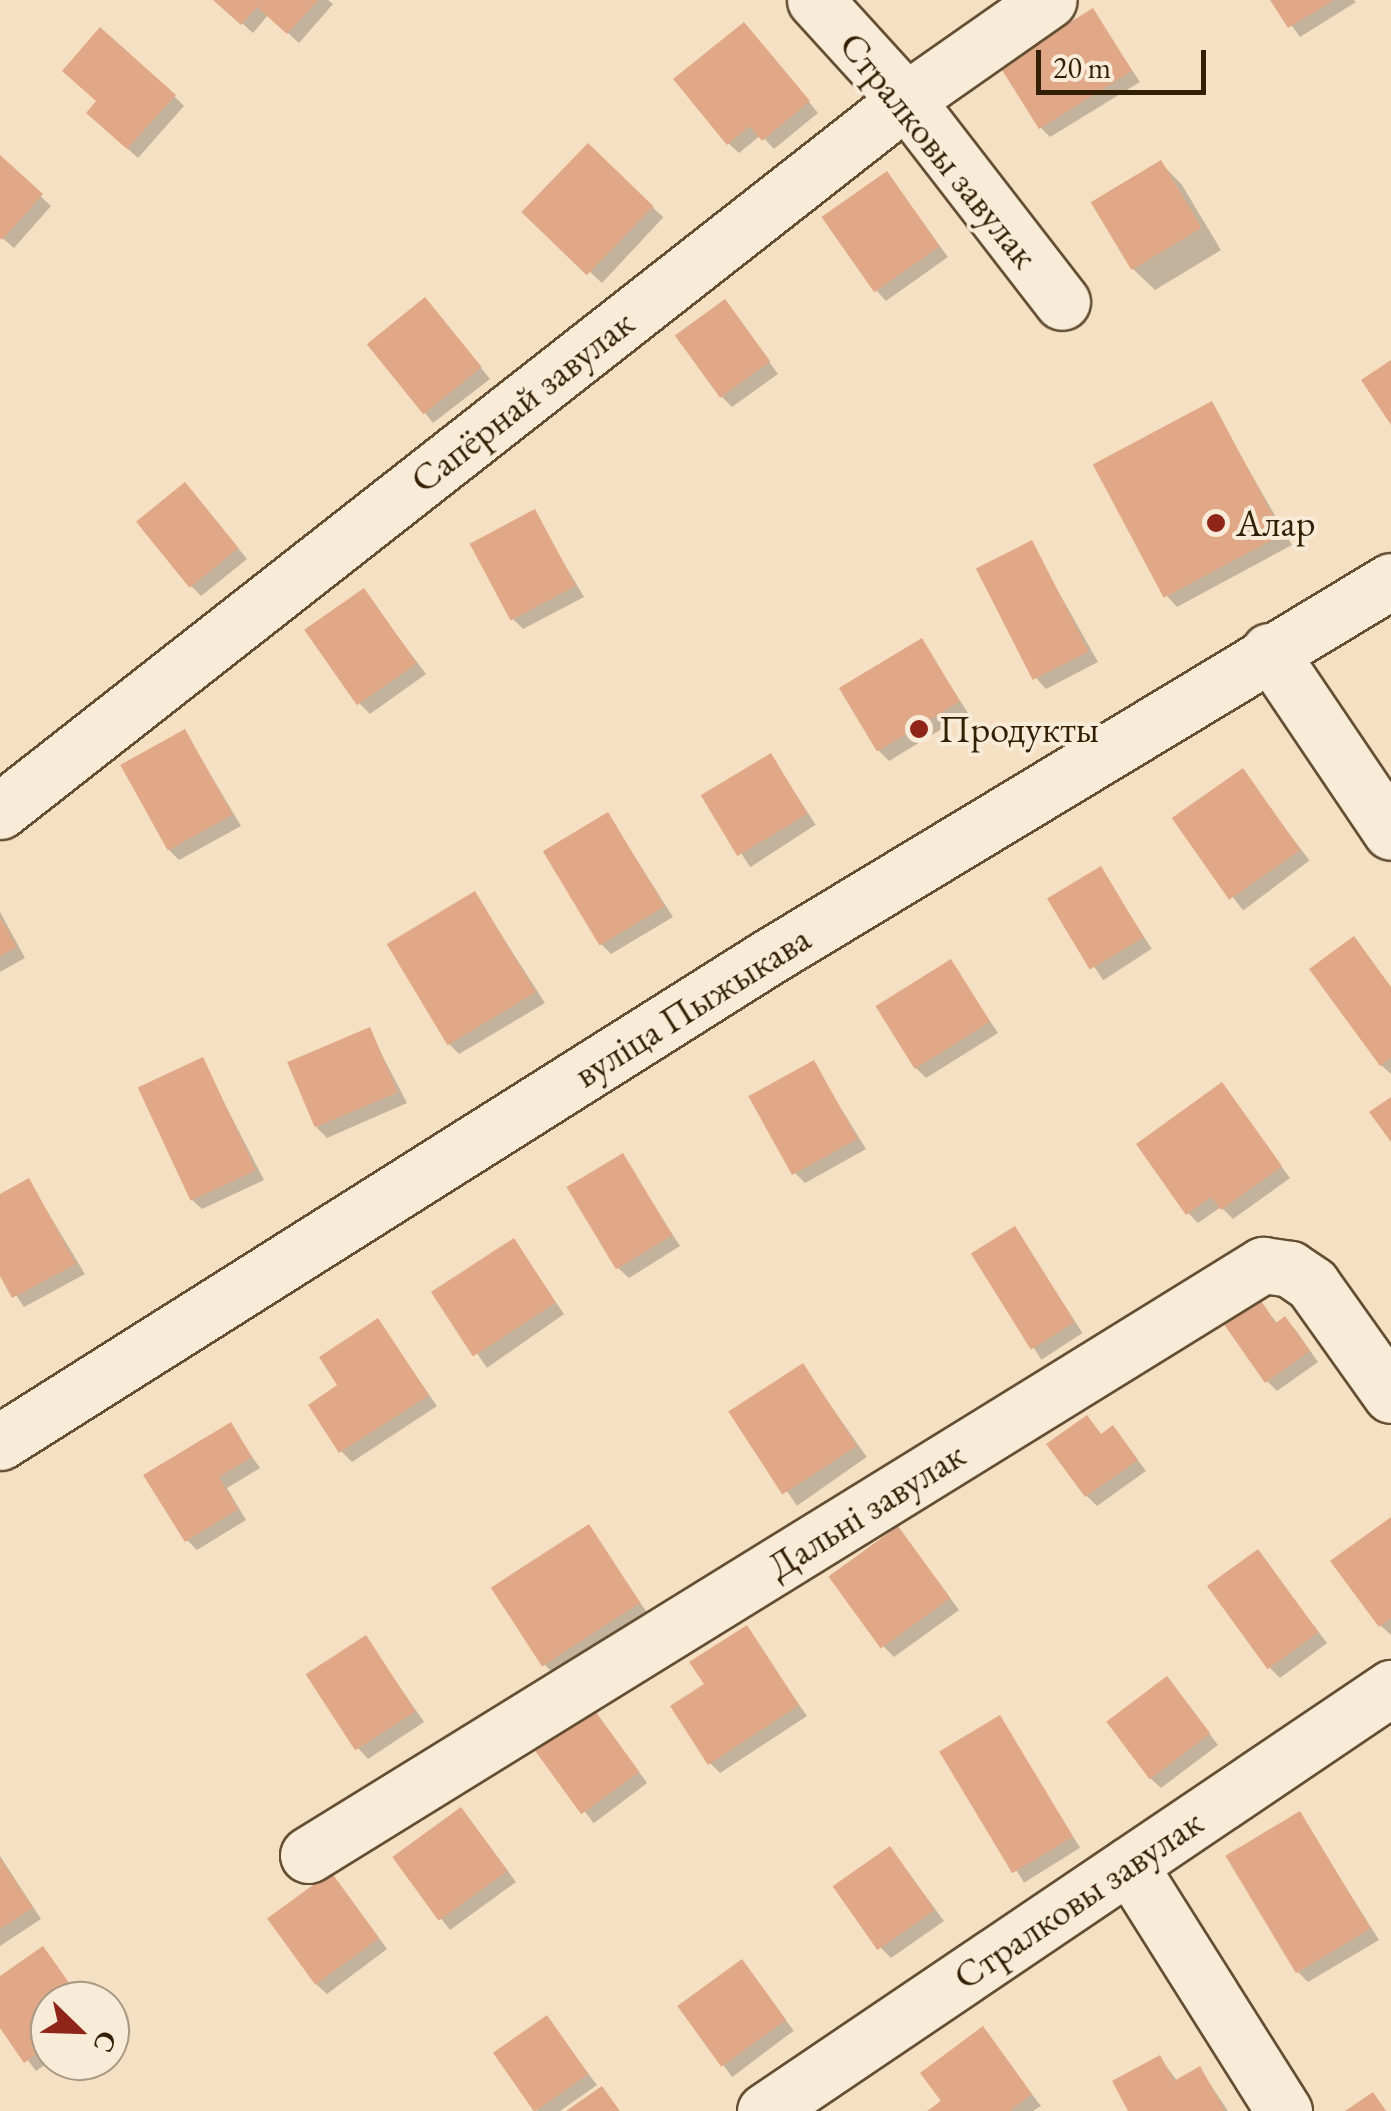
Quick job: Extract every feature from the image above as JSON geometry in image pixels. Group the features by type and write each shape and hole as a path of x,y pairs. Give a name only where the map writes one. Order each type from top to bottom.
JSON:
{"street":[{"name":"Стралковы завулак","path":"815,0 906,100 1062,302"},
{"name":"Сапёрнай завулак","path":"0,811 906,100 1050,0"},
{"name":"вуліца Пыжыкава","path":"0,1442 770,956 1391,581"},
{"path":"1270,651 1391,832"},
{"name":"Дальні завулак","path":"308,1855 1264,1265 1290,1269 1312,1284 1391,1395"},
{"name":"Стралковы завулак","path":"766,2111 1391,1688"},
{"path":"1129,1865 1284,2111"}],"building":[{"path":"213,0 318,0 287,34 257,7 241,25"},
{"path":"1270,0 1334,0 1288,28"},
{"path":"1093,8 1132,71 1039,129 1000,66"},
{"path":"744,22 810,101 762,141 750,126 727,145 673,79"},
{"path":"100,27 176,95 127,149 86,113 96,101 62,71"},
{"path":"588,143 653,206 587,275 521,212"},
{"path":"0,155 43,194 2,240 0,238"},
{"path":"1161,160 1202,228 1131,270 1091,202"},
{"path":"887,171 940,246 874,292 821,217"},
{"path":"425,297 482,367 423,414 367,344"},
{"path":"725,299 770,361 720,398 675,335"},
{"path":"1391,360 1391,425 1361,380"},
{"path":"1212,401 1283,534 1164,598 1093,464"},
{"path":"185,482 238,548 190,588 136,522"},
{"path":"535,509 576,586 511,621 470,544"},
{"path":"1032,540 1089,651 1033,680 976,569"},
{"path":"364,588 417,663 357,705 304,630"},
{"path":"922,638 960,701 877,751 839,688"},
{"path":"185,729 233,815 168,851 120,765"},
{"path":"771,753 808,814 737,856 701,795"},
{"path":"1243,768 1300,850 1229,900 1172,818"},
{"path":"608,812 665,906 600,945 543,851"},
{"path":"1101,866 1144,937 1090,970 1047,898"},
{"path":"475,891 536,992 447,1045 387,944"},
{"path":"0,917 17,947 0,956"},
{"path":"1354,936 1391,987 1391,1058 1380,1066 1309,969"},
{"path":"951,959 990,1022 915,1069 876,1006"},
{"path":"370,1027 398,1092 315,1128 287,1062"},
{"path":"203,1057 256,1170 191,1201 138,1087"},
{"path":"814,1060 858,1139 792,1175 748,1096"},
{"path":"1222,1082 1282,1166 1221,1210 1211,1197 1186,1215 1136,1144"},
{"path":"1391,1097 1391,1142 1369,1112"},
{"path":"623,1153 672,1235 616,1269 566,1187"},
{"path":"29,1178 76,1264 12,1298 0,1276 0,1194"},
{"path":"1015,1226 1075,1322 1031,1349 971,1254"},
{"path":"514,1238 556,1303 473,1356 431,1292"},
{"path":"1257,1295 1276,1323 1285,1316 1310,1351 1265,1383 1221,1320"},
{"path":"378,1318 429,1395 339,1453 308,1405 337,1385 319,1357"},
{"path":"803,1363 857,1446 782,1495 728,1411"},
{"path":"1087,1415 1101,1434 1113,1425 1138,1460 1085,1497 1046,1444"},
{"path":"231,1422 252,1457 219,1477 238,1509 185,1542 143,1475"},
{"path":"1391,1517 1391,1618 1379,1627 1330,1561"},
{"path":"589,1524 640,1603 542,1667 491,1588"},
{"path":"898,1526 950,1598 881,1649 828,1577"},
{"path":"1258,1549 1319,1632 1268,1669 1207,1586"},
{"path":"747,1625 799,1705 708,1765 670,1706 704,1684 689,1662"},
{"path":"366,1635 416,1711 355,1751 306,1674"},
{"path":"1167,1676 1210,1734 1150,1779 1106,1722"},
{"path":"593,1708 639,1772 581,1814 535,1750"},
{"path":"1000,1715 1073,1837 1012,1873 939,1752"},
{"path":"461,1807 507,1871 439,1921 392,1857"},
{"path":"1300,1811 1371,1928 1296,1973 1225,1856"},
{"path":"890,1846 935,1910 877,1950 833,1886"},
{"path":"0,1858 33,1908 0,1929"},
{"path":"331,1872 379,1938 315,1985 267,1918"},
{"path":"43,1946 68,1981 30,1981 30,2059 24,2063 0,2028 0,1976"},
{"path":"742,1959 786,2020 721,2067 677,2006"},
{"path":"547,2015 588,2074 534,2111 493,2053"},
{"path":"983,2026 1032,2094 1010,2111 927,2111 941,2101 920,2073"},
{"path":"1160,2055 1174,2081 1200,2066 1225,2111 1128,2111 1112,2081"},
{"path":"602,2086 620,2111 566,2111"},
{"path":"1373,2092 1386,2111 1345,2111"}],"place":[{"name":"Алар","path":"1216,523"},
{"name":"Продукты","path":"919,729"}]}
